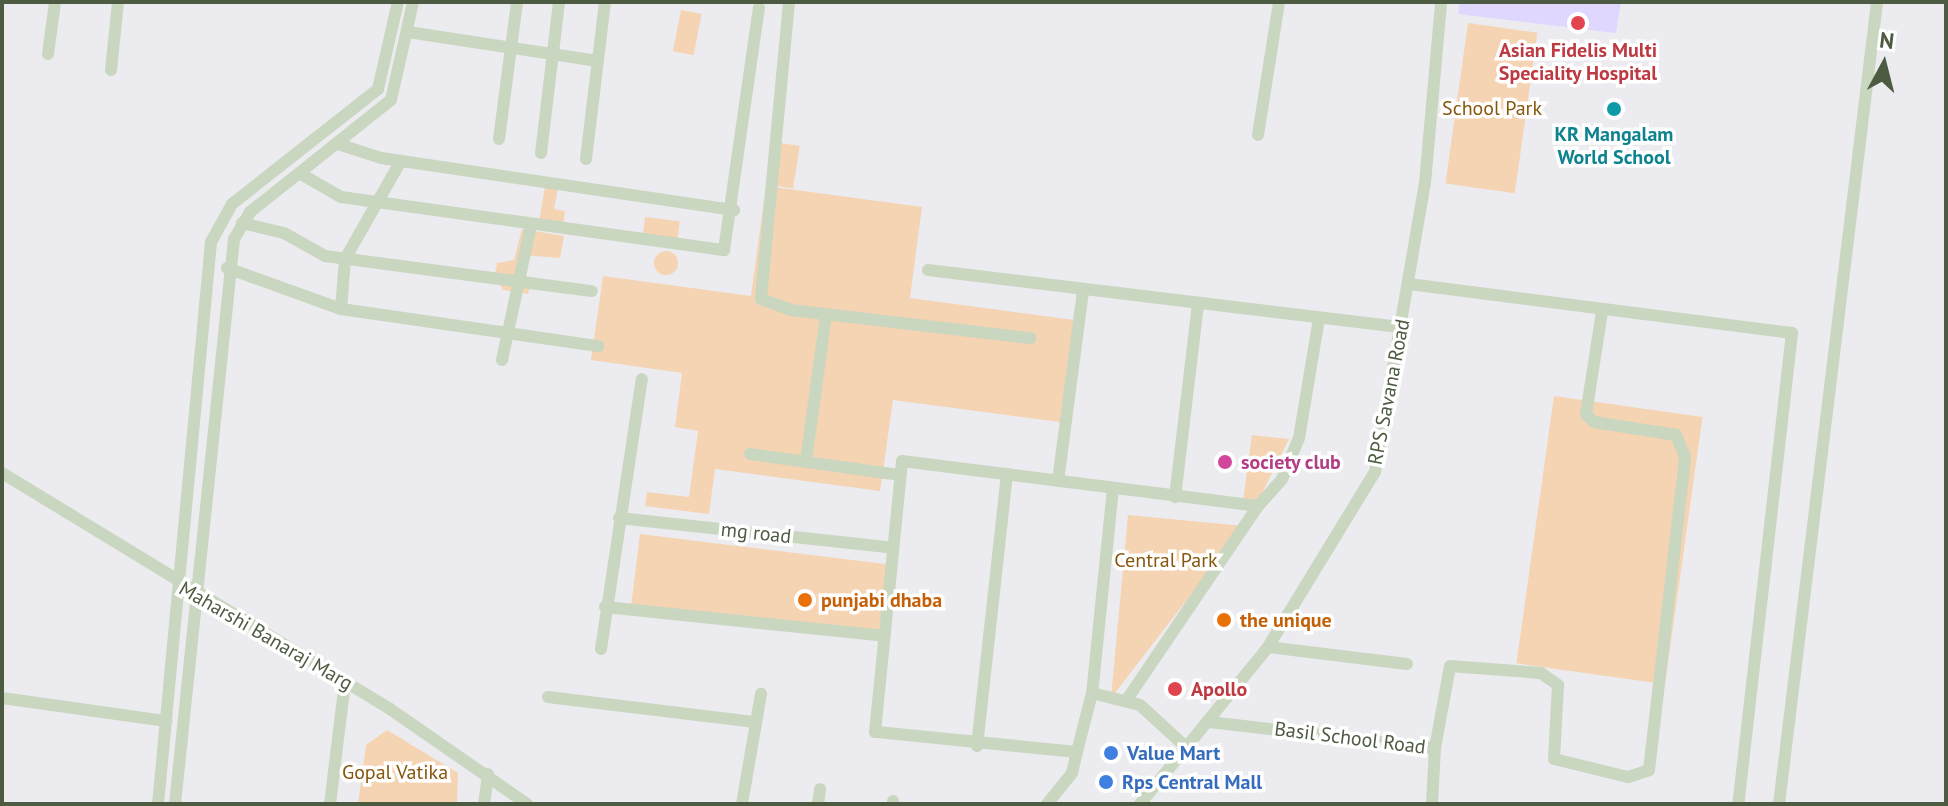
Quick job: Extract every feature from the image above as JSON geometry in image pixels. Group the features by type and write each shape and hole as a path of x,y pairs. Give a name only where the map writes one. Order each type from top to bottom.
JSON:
{"street":[{"path":"48,54 55,2"},
{"path":"111,70 118,2"},
{"path":"158,804 215,228 232,204 378,89 398,2"},
{"path":"175,804 227,268 242,223 391,100 413,2"},
{"path":"499,139 517,2"},
{"path":"541,153 559,2"},
{"path":"586,159 605,2"},
{"path":"789,2 759,293 771,306 1030,338"},
{"path":"1258,135 1279,2"},
{"name":"RPS Savana Road","path":"1140,804 1268,647 1375,472 1409,284 1441,2"},
{"path":"1779,804 1877,2"},
{"path":"301,174 327,193 374,202 719,251 730,242 759,8"},
{"path":"408,32 598,61"},
{"path":"338,144 401,161 734,210"},
{"path":"341,309 345,259 374,202 401,161"},
{"path":"242,223 345,259 592,291"},
{"path":"502,360 531,225"},
{"path":"227,268 341,309 598,346"},
{"path":"928,270 1083,292 1402,327"},
{"path":"1409,284 1602,312 1780,328 1795,340 1738,804"},
{"path":"1058,481 1083,292"},
{"path":"1175,497 1198,305"},
{"path":"1435,748 1450,666 1541,673 1558,685 1554,759 1638,778 1649,770 1685,457 1676,435 1594,422 1586,414 1602,312"},
{"path":"806,461 826,315"},
{"path":"1128,698 1258,506 1282,479 1299,438 1319,318"},
{"path":"601,649 642,379"},
{"path":"750,454 899,475"},
{"path":"1077,752 977,746 875,732 902,461 910,459 1258,506"},
{"name":"Maharshi Banaraj Marg","path":"2,473 178,585 345,682 488,774 527,804"},
{"path":"977,746 1007,474"},
{"path":"1047,804 1075,768 1092,693 1113,488"},
{"name":"mg road","path":"619,518 893,548"},
{"path":"605,607 885,636"},
{"path":"1268,647 1407,664"},
{"path":"330,804 345,682"},
{"path":"1092,693 1128,698 1187,748"},
{"path":"742,804 761,694"},
{"path":"548,697 756,722"},
{"path":"2,698 166,721"},
{"name":"Basil School Road","path":"1209,722 1435,748 1432,804"},
{"path":"484,804 488,774"},
{"path":"1154,804 1155,788"},
{"path":"818,804 820,789"}],"shaded area":[{"name":"Asian Fidelis Multi Speciality Hospital","path":"1460,2 1621,2 1616,33 1458,14"}],"green space":[{"path":"681,10 702,14 694,55 673,51"},
{"name":"School Park","path":"1468,23 1537,33 1515,193 1445,183"},
{"path":"781,143 800,146 793,188 774,185"},
{"path":"546,181 559,183 554,209 565,211 562,232 538,227"},
{"path":"766,186 922,207 910,298 1074,320 1060,422 893,400 880,491 715,469 709,514 645,506 647,492 689,497 698,431 675,427 682,373 591,360 603,276 751,296"},
{"path":"645,217 680,221 677,246 642,242"},
{"path":"522,229 564,236 560,258 521,255 512,282 530,285 528,294 503,290 495,275 497,263 514,260"},
{"path":"666,251 675,254 678,263 675,272 666,275 657,272 654,263 657,254"},
{"path":"1554,396 1703,417 1665,684 1516,663"},
{"path":"1252,435 1289,439 1257,503 1243,501"},
{"name":"Central Park","path":"1128,515 1244,526 1111,698"},
{"path":"640,534 887,564 878,636 631,605"},
{"name":"Gopal Vatika","path":"387,730 458,773 457,804 358,804 366,745"}],"place":[{"name":"Asian Fidelis Multi Speciality Hospital","path":"1578,23"},
{"name":"KR Mangalam World School","path":"1614,109"},
{"name":"society club","path":"1225,462"},
{"name":"punjabi dhaba","path":"805,600"},
{"name":"the unique","path":"1224,620"},
{"name":"Apollo","path":"1175,689"},
{"name":"Value Mart","path":"1111,753"},
{"name":"Rps Central Mall","path":"1106,782"}]}
